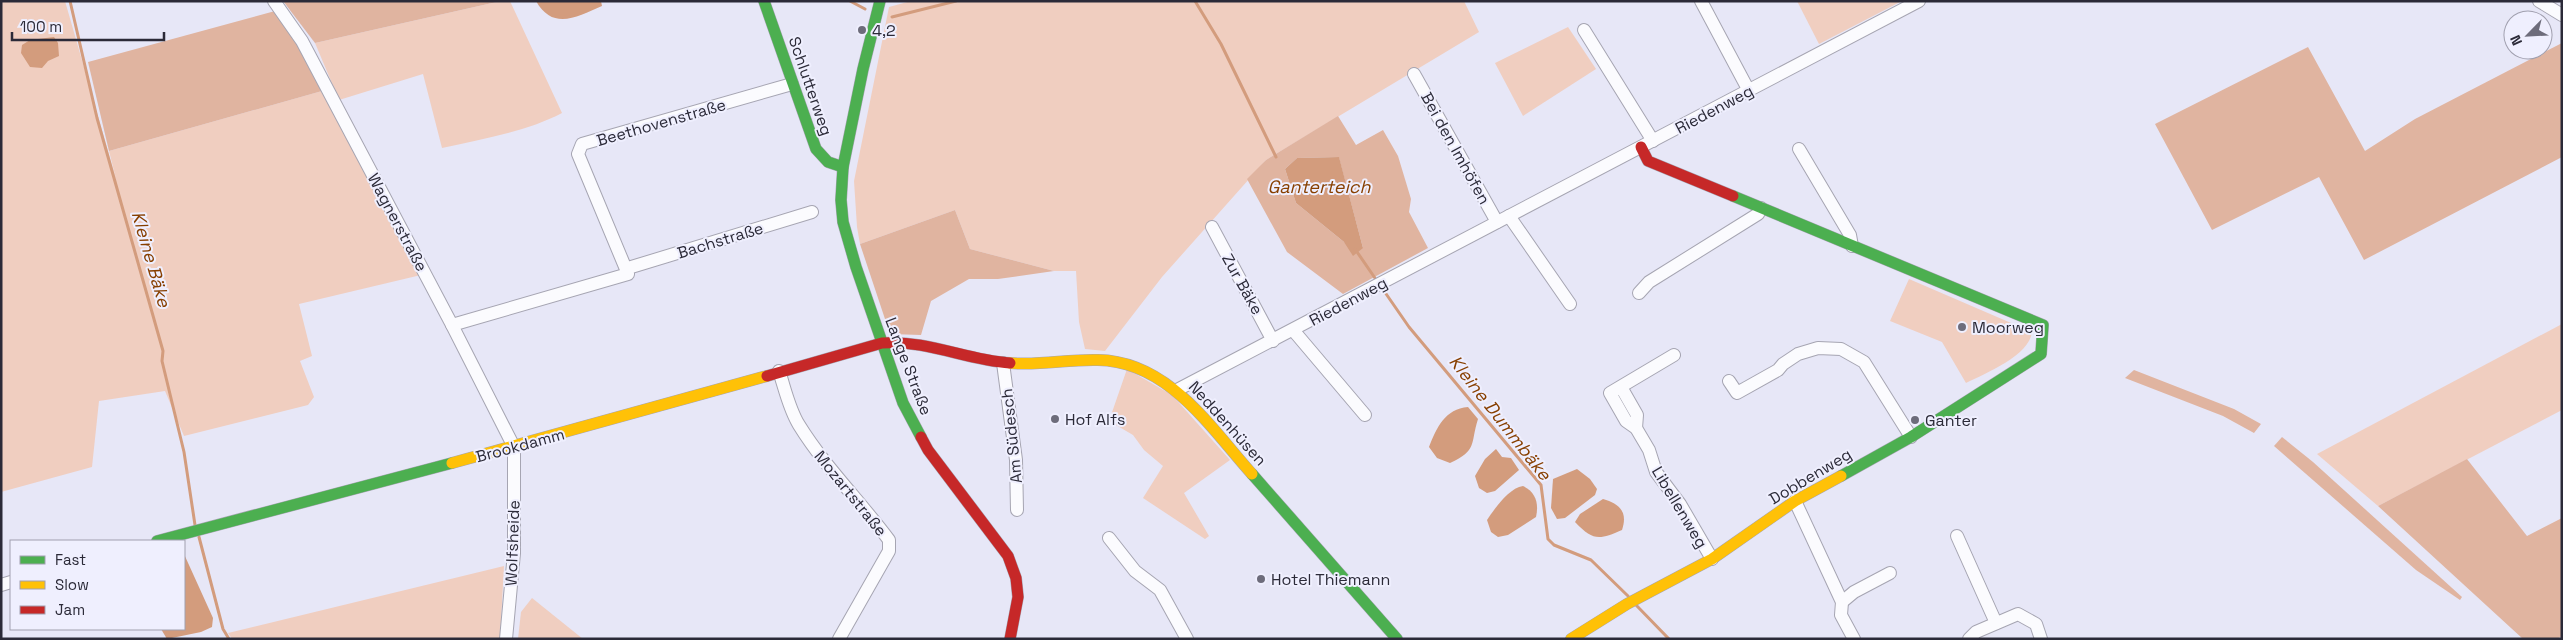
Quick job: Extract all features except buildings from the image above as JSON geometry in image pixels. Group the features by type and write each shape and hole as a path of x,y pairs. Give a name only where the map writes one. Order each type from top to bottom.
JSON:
{"street":[{"name":"Wagnerstraße","path":"274,1 302,40 452,324 514,447"},
{"name":"Schlutterweg","path":"764,1 818,154 834,165 843,167"},
{"name":"Lange Straße","path":"880,1 863,69 843,167 841,200 843,222 903,403 928,450 1011,563 1017,576 1019,596 1010,639"},
{"path":"1701,1 1749,91"},
{"name":"Riedenweg","path":"1177,390 1919,1"},
{"path":"2539,1 2562,15"},
{"path":"1584,30 1653,141"},
{"name":"Bei den Imhöfen","path":"1414,74 1497,222"},
{"name":"Beethovenstraße","path":"628,268 578,154 582,144 792,84"},
{"path":"1641,147 1648,161 1852,246"},
{"path":"1799,149 1850,235 1852,246"},
{"path":"1639,293 1649,282 1758,214 1761,208"},
{"name":"Bachstraße","path":"628,268 812,212"},
{"path":"1509,216 1570,304"},
{"name":"Zur Bäke","path":"1212,227 1273,341"},
{"name":"Dobbenweg","path":"1571,639 1627,604 1712,559 1795,501 1911,437 2041,354 2042,325 1966,291 1852,246"},
{"path":"452,324 626,276 628,268"},
{"name":"Riedenweg","path":"1293,330 1365,415"},
{"name":"Neddenhüsen","path":"882,343 908,341 932,344 1002,362 1026,366 1082,359 1130,364 1177,390 1397,639"},
{"name":"Brookdamm","path":"161,540 514,447 882,343"},
{"path":"1729,380 1737,393 1778,370 1783,364 1798,354 1818,348 1841,350 1864,362 1911,437"},
{"name":"Libellenweg","path":"1674,356 1610,393 1626,421 1636,428 1650,450 1656,472 1680,504 1712,559"},
{"name":"Am Südesch","path":"1002,362 1016,460 1017,510"},
{"name":"Mozartstraße","path":"779,371 788,401 798,424 830,470 889,540 889,551 839,639"},
{"name":"Wolfsheide","path":"506,639 514,553 514,447"},
{"path":"1795,501 1842,602 1842,615 1854,639"},
{"path":"1957,536 1996,623"},
{"path":"1109,538 1135,571 1160,590 1187,639"},
{"path":"1842,602 1854,592 1890,573"},
{"path":"1969,639 1976,632 2018,614 2025,616 2036,624 2041,639"}],"shaded area":[{"path":"1,1 65,1 116,179 109,151 322,91 421,275 299,304 312,356 300,361 314,397 308,405 184,436 165,391 99,401 92,467 1,492"},
{"path":"283,1 501,1 315,43"},
{"path":"501,1 510,1 562,113 534,125 488,138 442,148 423,74 339,100 315,43"},
{"path":"911,1 1464,1 1479,32 1266,160 1162,277 1105,351 1085,349 1079,322 1076,271 1054,271 970,249 955,210 860,244 854,181 889,7"},
{"path":"1797,1 1902,1 1819,44"},
{"path":"275,11 299,47 322,91 109,151 88,62"},
{"path":"1568,27 1596,69 1523,116 1495,63"},
{"path":"2562,43 2562,157 2364,260 2319,177 2212,230 2155,124 2308,47 2365,151 2415,119 2529,60 2553,60 2553,48"},
{"path":"1338,116 1356,145 1383,130 1398,156 1411,199 1409,212 1428,248 1343,294 1287,252 1247,179 1266,160","holes":["1339,157 1363,248 1344,242 1296,203 1285,169 1297,158"]},
{"path":"955,210 970,249 1054,271 998,279 969,279 931,301 921,335 890,334 860,244"},
{"name":"Moorweg","path":"1909,279 2032,332 2029,341 2023,349 2005,363 1966,383 1942,342 1890,321"},
{"path":"2562,324 2562,410 2378,506 2317,454"},
{"path":"1127,369 1172,395 1230,460 1184,493 1209,536 1205,539 1143,498 1163,466 1144,450 1133,435 1109,421"},
{"path":"2134,370 2234,409 2261,424 2254,433 2223,416 2125,378"},
{"path":"2282,437 2313,462 2462,597 2460,600 2416,570 2274,446"},
{"path":"2467,459 2527,536 2562,518 2562,636 2557,639 2523,639 2378,506"},
{"path":"504,566 500,639 232,639 228,633"},
{"path":"532,598 583,639 518,639 521,612"}],"water":[{"path":"536,1 601,1 602,6 575,17 558,19 550,16"},
{"path":"54,37 58,43 59,56 48,61 42,68 30,67 21,53 22,45 30,40"},
{"name":"Ganterteich","path":"1339,157 1363,248 1353,256 1344,242 1296,203 1285,169 1297,158"},
{"path":"1468,407 1478,419 1472,446 1465,454 1450,463 1437,458 1429,447 1439,426 1453,411"},
{"path":"1496,449 1502,457 1511,458 1519,470 1495,491 1487,493 1479,488 1475,476 1485,459"},
{"path":"1577,469 1590,479 1597,489 1595,495 1565,518 1557,519 1551,508 1553,479"},
{"path":"1523,486 1534,495 1537,508 1536,517 1508,535 1498,537 1491,532 1487,520 1508,494"},
{"path":"1603,499 1618,506 1623,514 1624,524 1622,530 1607,536 1592,536 1575,522 1580,514"},
{"path":"185,556 213,618 212,627 201,632 167,639 162,630 185,630"}],"waterway":[{"name":"Kleine Bäke","path":"70,1 97,118 163,351 162,361 184,452 195,525"},
{"path":"850,1 865,9"},
{"path":"892,17 956,1"},
{"name":"Kleine Dummbäke","path":"1195,1 1221,44 1276,157"},
{"name":"Kleine Dummbäke","path":"1355,249 1377,281"},
{"name":"Kleine Dummbäke","path":"1382,288 1409,327 1541,485 1548,539 1554,545 1591,560 1628,596"},
{"name":"Kleine Bäke","path":"199,537 223,629 229,639"},
{"name":"Kleine Dummbäke","path":"1636,605 1669,639"}],"traffic: fast":[{"path":"764,1 816,149 828,162 843,167"},
{"path":"880,1 863,69 843,167 841,200 843,222 856,267 903,403 921,437"},
{"path":"1733,196 2043,325 2041,354 1911,437 1841,476"},
{"path":"161,540 452,463"},
{"path":"1252,474 1397,639"}],"traffic: slow":[{"path":"1010,363 1032,364 1098,360 1123,363 1146,372 1166,384 1186,400 1252,474"},
{"path":"452,463 767,376"},
{"path":"1571,639 1627,604 1712,559 1795,501 1841,476"}],"traffic: jam":[{"path":"1641,147 1648,161 1733,196"},
{"path":"767,376 882,343 916,344 1010,363"},
{"path":"921,437 928,450 1008,556 1016,578 1018,597 1010,639"}],"place":[{"name":"4,2","path":"862,30"},
{"name":"Moorweg","path":"1962,327"},
{"name":"Hof Alfs","path":"1055,419"},
{"name":"Ganter","path":"1915,420"},
{"name":"Hotel Thiemann","path":"1261,579"}]}
